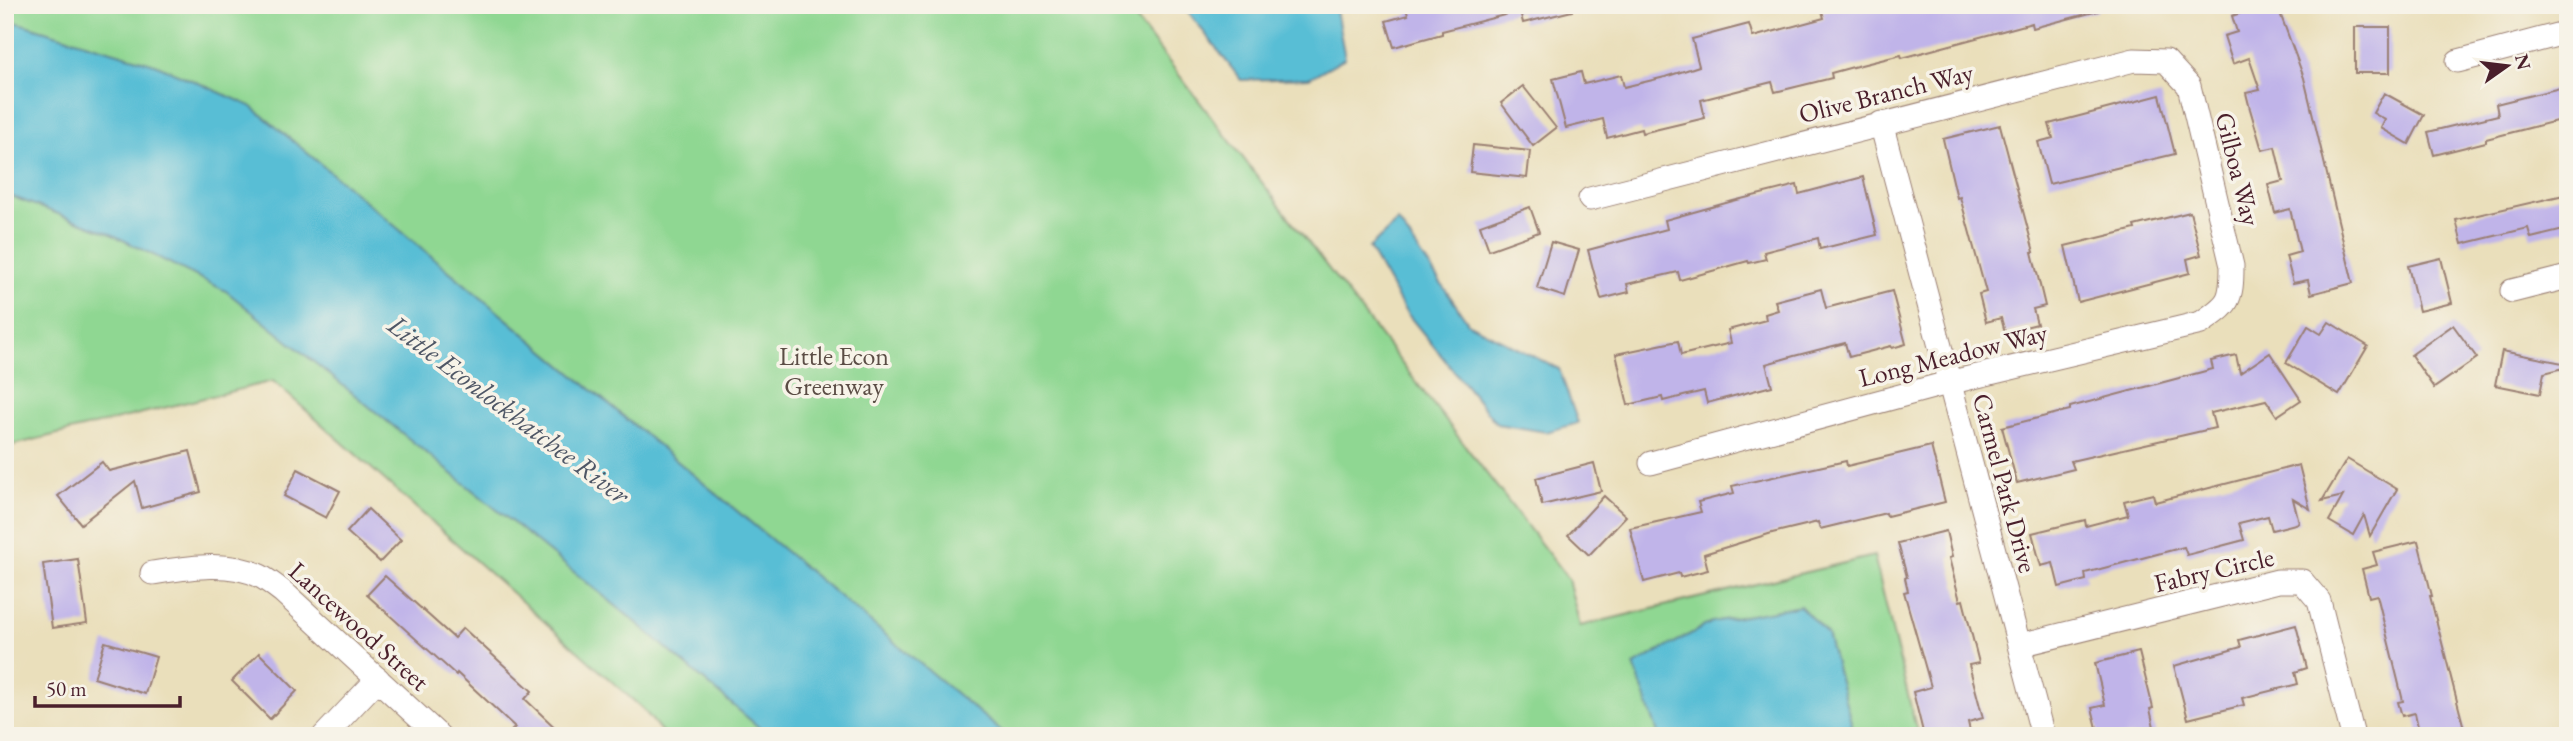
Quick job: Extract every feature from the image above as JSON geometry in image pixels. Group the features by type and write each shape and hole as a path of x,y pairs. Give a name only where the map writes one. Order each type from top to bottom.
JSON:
{"street":[{"path":"2458,61 2568,32"},
{"name":"Olive Branch Way","path":"1590,199 2134,60 2166,61 2189,86"},
{"name":"Gilboa Way","path":"2189,86 2232,267"},
{"name":"Carmel Park Drive","path":"1881,123 2043,736"},
{"name":"Long Meadow Way","path":"1651,463 1948,383 2201,323 2223,309 2232,292 2232,267"},
{"path":"2512,291 2568,276"},
{"name":"Lancewood Street","path":"152,573 192,567 231,568 260,576 283,592 439,736"},
{"name":"Fabry Circle","path":"2020,645 2278,581 2302,581 2319,601 2353,736"},
{"path":"324,736 378,678"}],"green space":[{"name":"Little Econ Greenway","path":"5,5 1125,5 1568,579 1580,626 1874,556 1918,736 665,736 643,709 273,381 5,447"}],"water":[{"path":"1183,5 1335,5 1345,58 1309,78 1241,80"},
{"name":"Little Econlockhatchee River","path":"5,19 155,64 251,106 1007,736 769,736 637,623 226,291 109,233 5,194"},
{"path":"1398,221 1469,324 1559,369 1578,423 1546,432 1497,424 1405,311 1369,248"},
{"path":"1800,606 1827,634 1855,736 1659,736 1634,665 1712,622"}],"building":[{"path":"1405,5 1571,5 1572,11 1523,23 1520,11 1442,31 1442,34 1394,47 1386,21 1408,15"},
{"path":"1847,5 2097,5 2098,11 2033,28 2032,23 1902,58 1901,55 1853,67 1831,73 1832,78 1775,92 1772,82 1701,100 1705,118 1642,133 1641,129 1607,138 1603,119 1566,128 1553,79 1581,72 1584,84 1621,75 1624,87 1665,77 1699,66 1692,39 1749,24 1753,37 1824,18 1822,11"},
{"path":"2264,5 2277,5 2304,78 2353,283 2311,294 2308,280 2293,283 2286,256 2300,252 2290,209 2275,213 2268,185 2283,181 2275,147 2262,150 2246,93 2260,90 2249,58 2233,64 2224,36 2237,32 2232,16"},
{"path":"2355,27 2390,27 2390,73 2355,73"},
{"path":"1523,86 1556,128 1533,146 1501,103"},
{"path":"2568,86 2568,118 2434,155 2428,132 2498,115 2496,104"},
{"path":"2384,93 2424,115 2409,144 2381,128 2385,120 2373,113"},
{"path":"2160,95 2175,154 2049,184 2038,142 2053,138 2049,124"},
{"path":"2000,125 2034,252 2045,306 2033,309 2037,324 2005,332 2001,318 1986,322 1979,294 1986,292 1960,197 1957,198 1943,139"},
{"path":"1473,145 1530,151 1527,178 1470,172"},
{"path":"1863,177 1877,235 1820,249 1818,238 1764,252 1766,259 1748,261 1680,280 1678,272 1627,284 1629,292 1601,299 1588,250 1667,229 1665,220 1733,201 1797,185 1799,194"},
{"path":"2568,194 2568,229 2531,238 2528,228 2462,244 2456,220"},
{"path":"1530,207 1539,232 1489,250 1480,225"},
{"path":"2190,212 2201,255 2187,259 2190,273 2078,302 2065,246"},
{"path":"1551,242 1579,250 1565,297 1537,288"},
{"path":"2441,258 2452,303 2419,311 2408,266"},
{"path":"1821,289 1826,308 1892,291 1906,344 1849,357 1845,343 1766,364 1772,386 1707,403 1704,391 1663,401 1662,397 1628,405 1616,354 1678,341 1681,355 1731,343 1728,330 1766,320 1765,314 1778,310 1775,301"},
{"path":"2329,322 2368,346 2339,395 2286,363 2308,326 2321,334"},
{"path":"2453,325 2477,358 2434,388 2411,355"},
{"path":"2502,351 2568,364 2568,367 2544,373 2540,394 2495,385"},
{"path":"2270,353 2301,400 2277,416 2266,400 2211,413 2215,428 2071,461 2074,469 2017,483 2002,427 2213,369 2211,361 2236,355 2240,373"},
{"path":"1931,446 1945,502 1820,529 1818,522 1772,533 1704,554 1708,570 1680,577 1679,573 1644,582 1630,528 1701,512 1698,502 1734,493 1732,486 1846,461 1847,466"},
{"path":"190,451 201,492 142,508 135,481 81,524 58,496 102,462 109,471"},
{"path":"2347,459 2397,489 2370,536 2364,515 2353,535 2329,521 2343,496 2322,501"},
{"path":"1594,463 1601,491 1542,505 1536,478"},
{"path":"2299,465 2310,509 2293,499 2299,523 2272,530 2268,516 2239,523 2244,540 2187,555 2184,547 2085,573 2086,580 2059,587 2053,563 2041,566 2032,533 2085,520 2086,526 2128,515 2124,501 2153,494 2155,502"},
{"path":"298,469 340,491 326,518 284,496"},
{"path":"1604,496 1626,516 1589,555 1568,535"},
{"path":"368,509 401,540 380,562 347,532"},
{"path":"1946,531 1952,557 1949,558 1979,663 1969,665 1983,718 1968,722 1971,736 1924,736 1913,692 1931,687 1904,592 1908,591 1907,577 1898,543"},
{"path":"2418,541 2466,736 2420,736 2415,713 2402,716 2398,702 2403,701 2377,595 2369,597 2362,569 2377,565 2373,552"},
{"path":"78,559 87,623 52,628 43,564"},
{"path":"385,576 454,638 463,628 532,691 525,699 564,736 507,736 515,727 367,595"},
{"path":"2296,625 2307,668 2295,672 2298,684 2242,698 2244,705 2188,719 2174,666 2241,647 2239,640"},
{"path":"105,642 156,657 145,694 94,678"},
{"path":"2139,652 2153,708 2150,709 2156,736 2099,736 2092,708 2105,705 2095,663"},
{"path":"259,653 297,691 270,719 232,681"}]}
